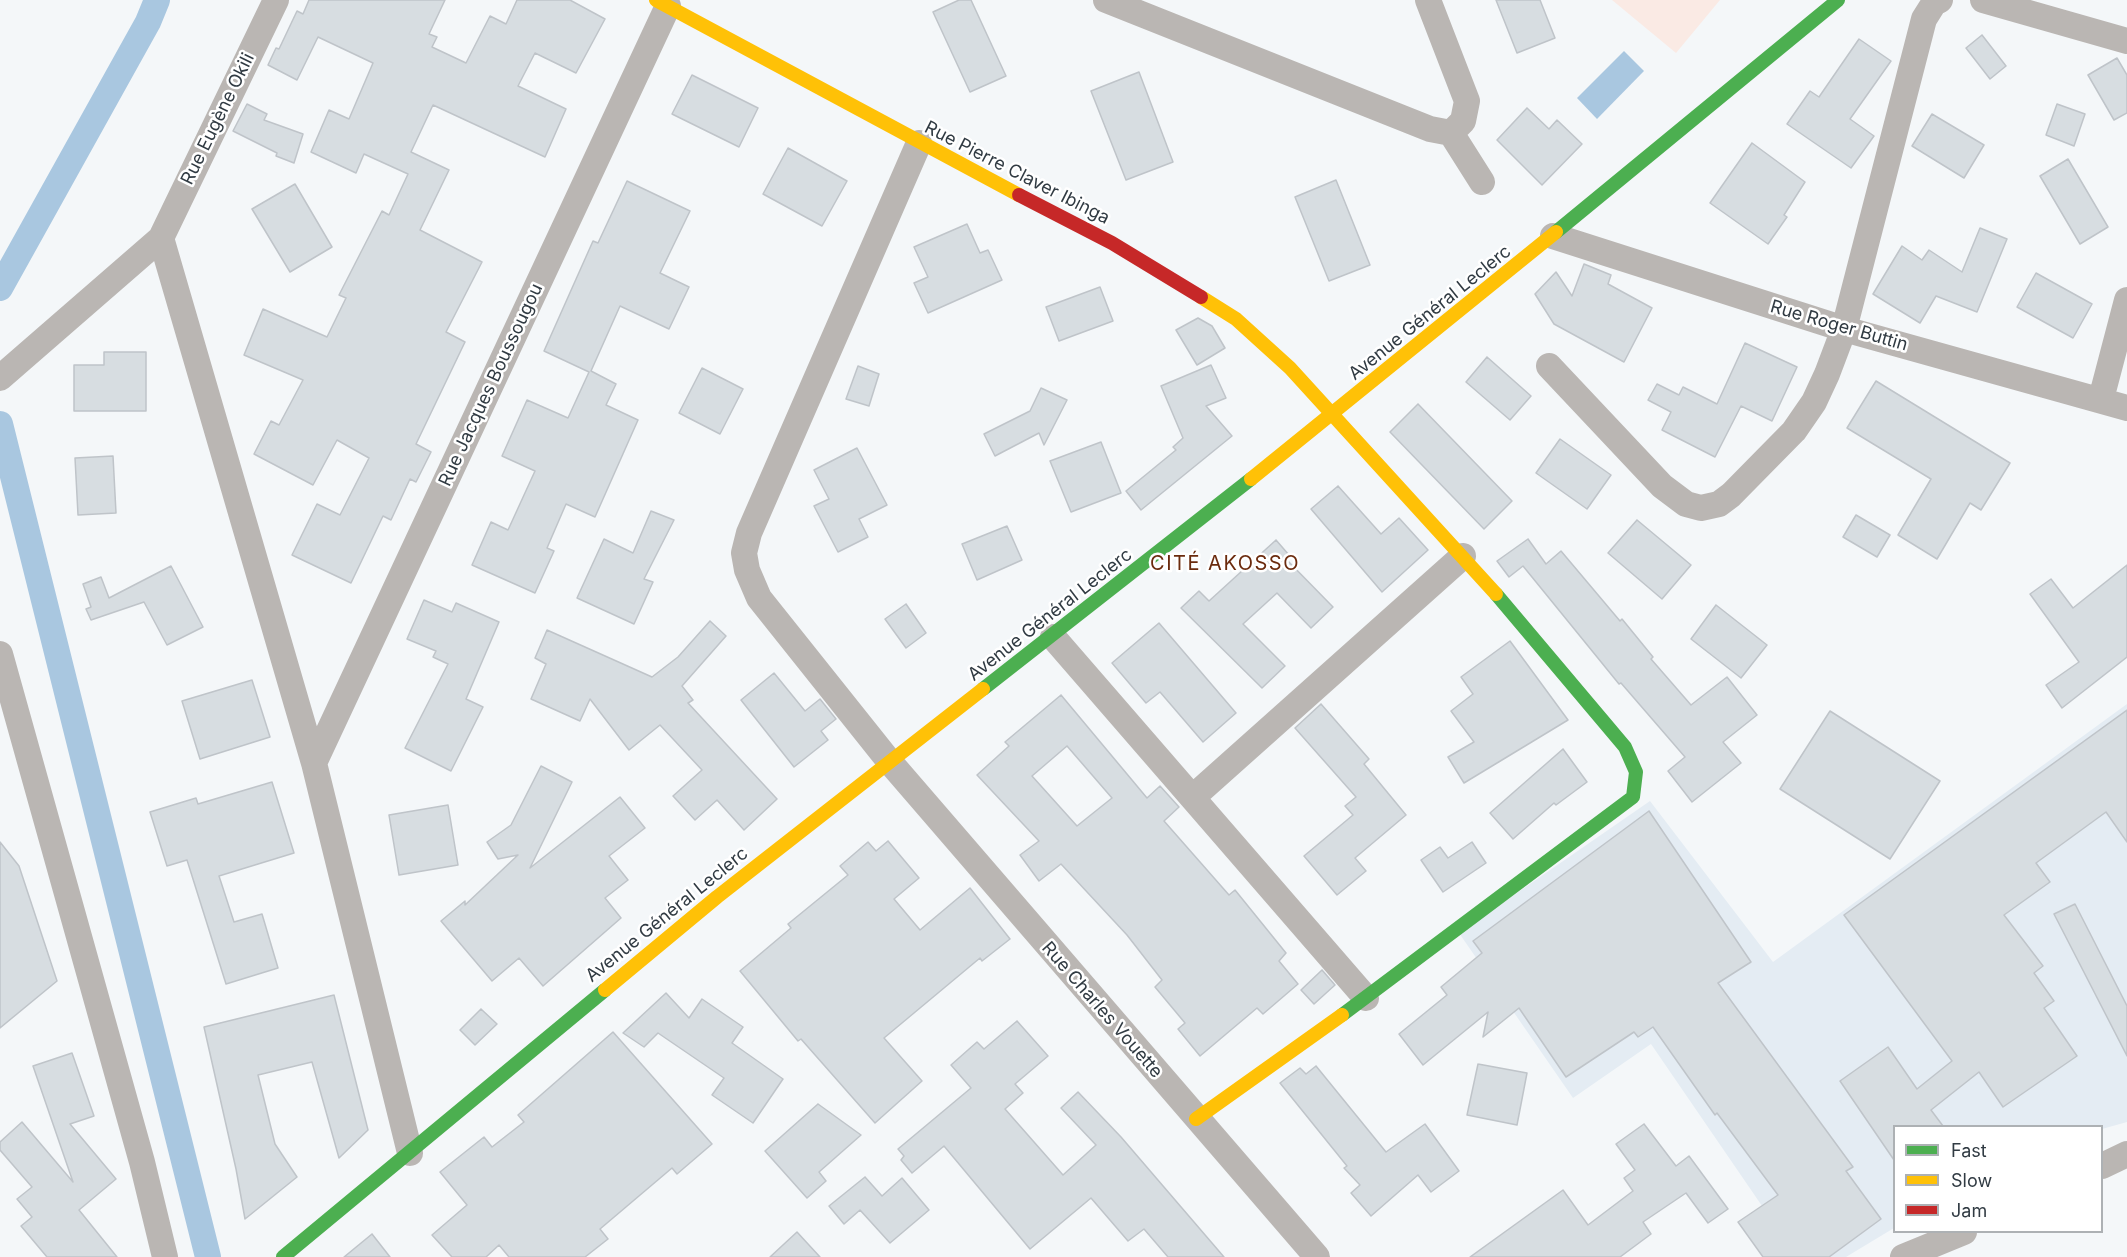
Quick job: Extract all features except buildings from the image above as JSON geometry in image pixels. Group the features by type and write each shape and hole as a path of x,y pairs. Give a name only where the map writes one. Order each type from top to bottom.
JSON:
{"main road":[{"name":"Avenue Général Leclerc","path":"283,1257 603,990 889,761 1053,637 1333,415 1838,0"},
{"name":"Rue Pierre Claver Ibinga","path":"662,3 919,143 1112,243 1227,313 1290,368 1463,556 1626,747 1636,772 1633,797 1366,998 1196,1119"}],"street":[{"name":"Rue Eugène Okili","path":"161,238 276,0"},
{"path":"1106,0 1430,129 1451,133 1482,182"},
{"path":"1428,0 1467,101 1463,121 1451,133"},
{"path":"1549,366 1662,486 1686,504 1701,508 1719,504 1731,495 1794,431 1814,402 1844,329 1924,19 1934,3 1940,0"},
{"path":"1983,0 2127,41"},
{"name":"Rue Jacques Boussougou","path":"314,763 662,3"},
{"name":"Rue Charles Vouette","path":"919,143 749,533 744,553 747,570 759,598 889,761 1317,1257"},
{"name":"Rue Roger Buttin","path":"1553,236 1844,329 2127,408"},
{"path":"5,374 161,238 314,763 410,1153"},
{"path":"2101,399 2127,300"},
{"path":"1193,797 1463,556"},
{"path":"1053,637 1366,998"},
{"path":"0,654 135,1139 165,1257"},
{"path":"2103,1166 2127,1154"},
{"path":"1903,1257 1962,1233"}],"shaded area":[{"path":"1612,0 1720,0 1676,53"},
{"path":"2127,704 2127,1122 2103,1129 2103,1125 1893,1125 1893,1229 1846,1257 1797,1257 1651,1044 1573,1098 1459,933 1650,801 1773,962"}],"water":[{"path":"1624,51 1644,71 1597,119 1577,98"}],"waterway":[{"path":"0,288 148,22 157,0"},
{"path":"0,424 208,1257"}],"traffic: fast":[{"path":"1556,232 1838,0"},
{"path":"983,689 1251,479"},
{"path":"1342,1015 1633,797 1636,772 1625,747 1496,594"},
{"path":"283,1257 605,990"}],"traffic: slow":[{"path":"656,0 1019,195"},
{"path":"1251,479 1556,232"},
{"path":"1201,297 1236,319 1290,368 1496,594"},
{"path":"605,990 717,897 983,689"},
{"path":"1196,1119 1342,1015"}],"traffic: jam":[{"path":"1019,195 1112,243 1201,297"}],"district":[{"name":"CITÉ AKOSSO","path":"1225,564"}]}
